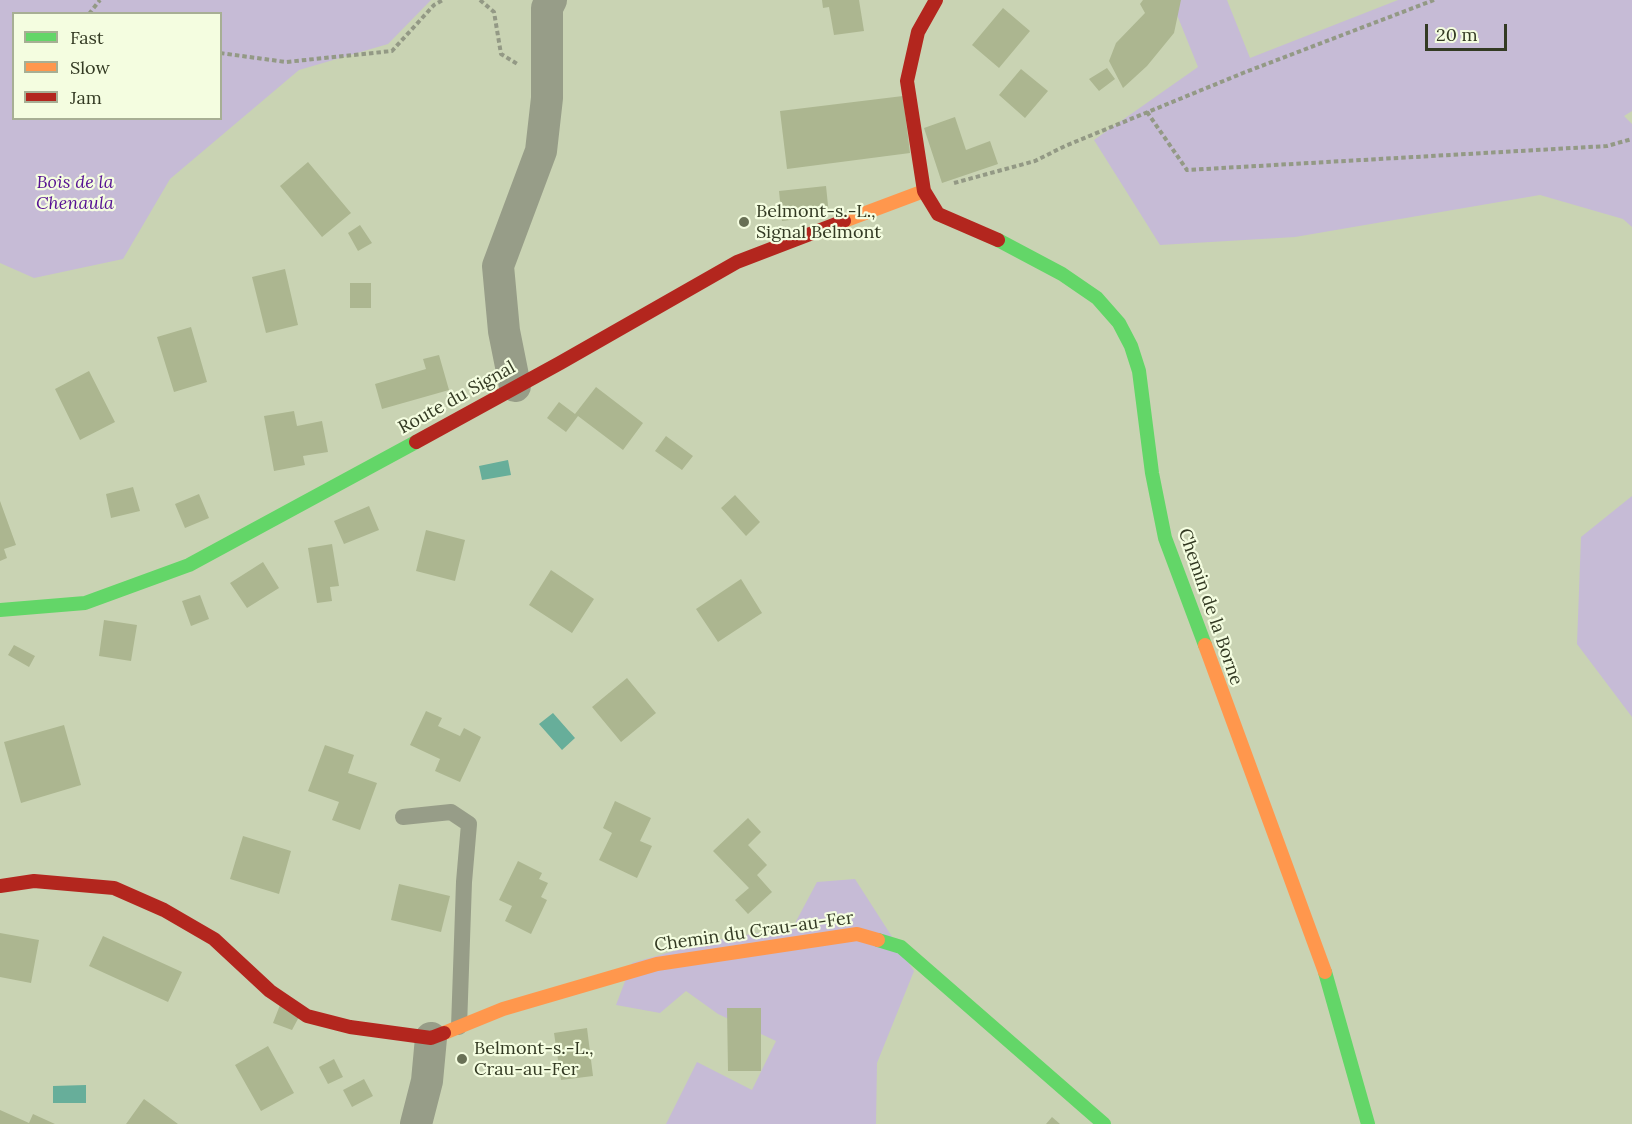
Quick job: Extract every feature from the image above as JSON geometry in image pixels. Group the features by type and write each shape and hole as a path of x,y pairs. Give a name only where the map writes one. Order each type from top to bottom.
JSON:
{"street":[{"path":"515,386 504,331 498,266 541,151 548,99 547,8 551,0"},
{"path":"924,192 907,81 918,32 936,0"},
{"name":"Route du Signal","path":"0,610 85,603 189,565 560,363 737,262 924,192"},
{"name":"Chemin de la Borne","path":"924,192 938,214 1018,250 1062,274 1096,298 1119,323 1131,346 1139,371 1152,473 1165,538 1322,960 1368,1124"},
{"path":"0,886 33,881 114,888 164,910 214,939 270,991 307,1016 350,1027 445,1033 427,1081 416,1124"},
{"name":"Chemin du Crau-au-Fer","path":"445,1033 503,1009 657,964 857,934 901,947 1104,1124"}],"lane":[{"path":"403,817 451,812 469,824 445,1033"}],"path":[{"path":"91,12 100,0"},
{"path":"222,53 286,62 392,51 434,5 442,0"},
{"path":"480,0 494,12 501,54 547,82"},
{"path":"924,192 1035,161 1065,146 1243,73 1434,0"},
{"path":"1147,112 1187,170 1608,146 1632,139"}],"green space":[{"name":"Bois de la Chenaula","path":"0,0 431,0 388,44 299,70 170,179 123,259 34,278 0,263"},
{"path":"1171,0 1227,0 1250,58 1398,0 1632,0 1632,111 1624,116 1632,124 1632,227 1623,219 1540,195 1295,237 1160,245 1094,140 1198,67"},
{"path":"1632,496 1632,717 1577,644 1581,537"},
{"path":"855,879 914,971 877,1063 876,1124 666,1124 697,1062 752,1090 776,1041 718,1014 686,991 660,1013 616,1005 632,963 705,942 793,927 817,882"}],"water":[{"path":"508,460 511,475 482,480 479,466"},
{"path":"553,713 575,738 562,750 539,724"},
{"path":"86,1085 86,1103 53,1103 53,1086"}],"building":[{"path":"822,0 859,0 864,31 834,35 829,7 823,8"},
{"path":"1143,0 1181,0 1174,33 1147,66 1123,88 1109,61 1116,43 1145,13 1140,4"},
{"path":"1003,8 1030,31 999,68 972,45"},
{"path":"1107,68 1115,79 1099,91 1089,79"},
{"path":"1021,69 1048,91 1025,118 999,95"},
{"path":"903,96 910,153 787,169 780,111"},
{"path":"955,117 966,150 990,141 998,164 942,183 924,128"},
{"path":"308,162 351,213 322,237 280,186"},
{"path":"826,186 829,215 782,221 779,191"},
{"path":"360,225 372,243 358,251 348,233"},
{"path":"285,269 298,325 266,333 252,277"},
{"path":"350,283 371,283 371,308 350,308"},
{"path":"191,327 207,382 174,392 157,337"},
{"path":"439,355 449,390 382,409 375,384 426,369 423,359"},
{"path":"89,371 115,422 80,440 55,389"},
{"path":"596,387 643,423 623,450 578,416 566,432 547,418 559,402 575,414"},
{"path":"294,411 297,426 322,421 328,452 303,456 305,465 274,471 264,416"},
{"path":"666,436 693,456 682,470 655,451"},
{"path":"133,487 140,511 111,518 106,494"},
{"path":"199,494 209,518 185,528 175,504"},
{"path":"735,495 760,522 746,536 721,508"},
{"path":"0,501 16,545 4,549 7,558 0,561"},
{"path":"369,506 379,530 344,544 334,521"},
{"path":"426,530 465,540 455,581 416,571"},
{"path":"332,544 339,586 330,587 332,601 317,603 308,548"},
{"path":"263,562 279,588 247,608 230,583"},
{"path":"551,570 594,599 572,633 529,605"},
{"path":"741,579 762,613 718,642 696,609"},
{"path":"200,595 209,619 191,626 182,601"},
{"path":"104,620 137,625 131,661 99,656"},
{"path":"14,645 35,656 29,667 8,655"},
{"path":"627,678 656,713 621,742 592,707"},
{"path":"426,711 442,718 438,726 460,736 464,728 481,737 460,782 435,771 440,759 410,745"},
{"path":"64,725 81,785 21,803 4,742"},
{"path":"325,745 354,755 348,773 377,783 360,830 332,820 339,802 308,791"},
{"path":"615,801 651,818 640,841 652,846 637,878 599,860 612,833 603,828"},
{"path":"748,818 761,832 748,845 767,865 757,875 772,892 748,914 735,900 749,888 713,851"},
{"path":"243,836 291,851 279,894 230,879"},
{"path":"518,861 542,873 539,879 548,883 541,897 547,900 531,934 505,921 512,906 499,900"},
{"path":"399,884 450,896 441,932 391,920"},
{"path":"0,933 39,940 31,983 0,977"},
{"path":"103,936 182,972 168,1002 89,966"},
{"path":"280,1005 300,1015 292,1030 273,1023"},
{"path":"727,1008 761,1008 761,1071 728,1071"},
{"path":"587,1028 593,1076 561,1080 554,1033"},
{"path":"268,1046 294,1093 261,1111 235,1065"},
{"path":"334,1059 343,1077 328,1084 319,1067"},
{"path":"364,1079 373,1096 352,1107 343,1090"},
{"path":"144,1099 178,1124 126,1124"},
{"path":"0,1110 29,1123 33,1114 55,1124 0,1124"},
{"path":"1052,1117 1060,1124 1046,1124"}],"traffic: fast":[{"path":"998,240 1062,274 1097,298 1119,323 1131,346 1139,371 1152,473 1165,538 1205,645"},
{"path":"0,610 85,603 189,565 416,442"},
{"path":"878,940 901,947 1104,1124"},
{"path":"1325,972 1368,1124"}],"traffic: slow":[{"path":"844,221 924,191"},
{"path":"1205,645 1325,972"},
{"path":"444,1033 503,1009 657,964 857,934 878,940"}],"traffic: jam":[{"path":"936,0 918,32 907,81 924,191 938,214 998,240"},
{"path":"416,442 737,262 844,221"},
{"path":"0,886 34,881 114,888 164,910 214,939 270,991 307,1016 350,1027 431,1038 444,1033"}],"place":[{"name":"Belmont-s.-L., Signal Belmont","path":"744,222"},
{"name":"Belmont-s.-L., Crau-au-Fer","path":"462,1059"}]}
